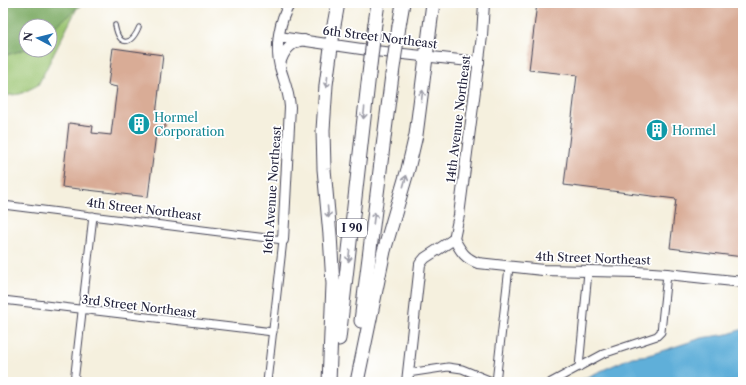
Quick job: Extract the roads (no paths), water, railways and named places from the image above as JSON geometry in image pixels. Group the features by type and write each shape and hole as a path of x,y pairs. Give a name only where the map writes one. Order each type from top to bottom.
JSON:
{"highway":[{"path":"329,382 332,330 332,278 324,169 323,130 331,44 338,3"},
{"name":"I 90","path":"334,382 368,74 378,3"},
{"name":"I 90","path":"356,382 392,75 403,3"},
{"path":"356,382 384,251 415,141 433,3"}],"street":[{"name":"16th Avenue Northeast","path":"267,382 283,240 290,107 288,88 278,58 279,37 284,13 290,3"},
{"name":"14th Avenue Northeast","path":"454,238 459,215 479,62 484,3"},
{"name":"6th Street Northeast","path":"279,37 360,49 479,62"},
{"path":"280,66 282,57 288,48 296,42 305,40"},
{"path":"459,60 466,65 471,76 474,100"},
{"name":"4th Street Northeast","path":"3,205 283,240"},
{"path":"74,382 93,216"},
{"path":"454,238 425,258 420,264 408,377 448,367 462,369 495,382 509,267"},
{"name":"4th Street Northeast","path":"454,238 461,252 469,260 478,263 509,267 588,272 618,271 667,274 743,282"},
{"path":"579,367 588,272"},
{"path":"551,382 603,354 657,336 661,332 667,274"},
{"name":"3rd Street Northeast","path":"3,300 273,332"}],"lane":[{"path":"115,25 118,37 126,41 133,38 139,27"}],"water":[{"path":"743,330 743,382 576,382 632,357 649,355 702,338 728,334"}],"place":[{"name":"Hormel Corporation","path":"139,124"},
{"name":"Hormel","path":"657,130"}]}
